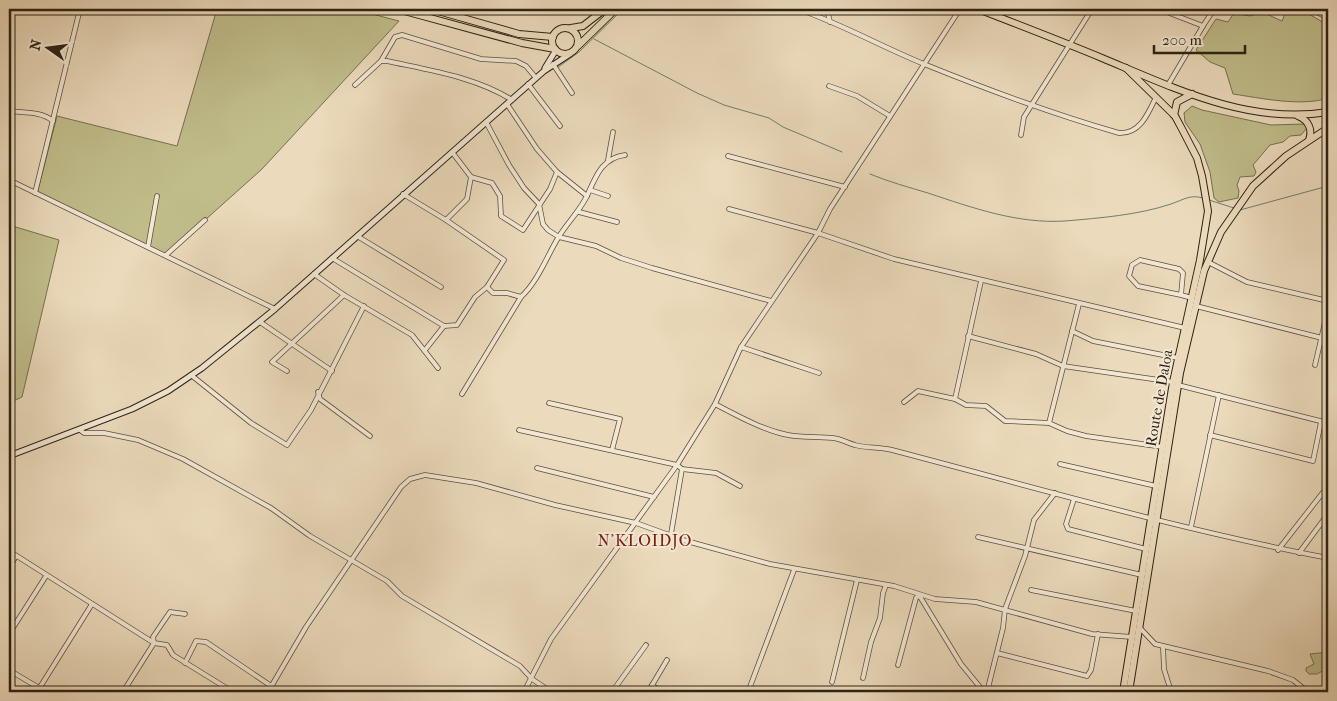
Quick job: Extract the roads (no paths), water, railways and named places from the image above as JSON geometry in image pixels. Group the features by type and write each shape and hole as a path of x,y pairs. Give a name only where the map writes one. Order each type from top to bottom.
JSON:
{"highway":[{"path":"397,9 522,43 555,50 562,54 570,54 616,9"},
{"path":"431,9 519,34 553,37"},
{"path":"555,50 553,37 559,30 583,26 596,18 605,9"},
{"path":"978,9 1168,85 1246,110 1298,116 1328,112"},
{"path":"567,28 577,35 578,46"},
{"name":"Route de Daloa","path":"1123,692 1146,549 1154,519 1156,486 1162,447 1175,384 1196,306 1204,261 1207,225 1207,199 1197,158 1174,116 1126,68"},
{"path":"1174,116 1177,102 1192,94"},
{"path":"1298,116 1308,124 1310,131 1309,140"},
{"path":"1204,261 1228,220 1253,186 1268,171 1328,128"},
{"name":"Route de Daloa","path":"1129,692 1140,628 1178,358 1192,298 1204,261"}],"street":[{"path":"35,193 80,9"},
{"path":"786,9 798,9 818,16 924,64 1033,105 1100,127 1130,133 1146,118 1156,97"},
{"path":"818,16 827,9 830,22"},
{"path":"524,692 551,639 677,465 715,404 741,347 818,233 830,209 960,9"},
{"path":"1021,136 1024,117 1092,9"},
{"path":"1159,9 1203,26"},
{"path":"1168,85 1214,9"},
{"path":"1311,9 1328,18"},
{"path":"355,85 381,61 395,37 402,35 481,59 516,61 526,66 536,78"},
{"path":"544,71 555,50"},
{"path":"9,456 80,430 132,408 168,391 191,375 260,322 528,84 570,54"},
{"path":"381,61 472,82 493,90 509,102 537,149 557,172 587,196"},
{"path":"554,64 572,93"},
{"path":"528,84 560,126"},
{"path":"829,86 857,96 890,116"},
{"path":"9,111 48,116 53,121"},
{"path":"486,122 509,165 524,188 539,204 543,224 548,230 559,237 596,246 621,258 652,268 771,301"},
{"path":"462,394 521,297 530,288 559,237 579,212 601,168 608,160 613,132"},
{"path":"452,152 471,177 492,183 500,196 501,216 522,230 550,189 557,172"},
{"path":"608,160 625,155"},
{"path":"728,156 845,187"},
{"path":"446,220 467,199 471,177"},
{"path":"9,180 275,309"},
{"path":"590,190 608,196"},
{"path":"332,258 444,326 458,325 475,297 487,287 503,264 502,258 466,236 446,220 403,194"},
{"path":"148,247 157,196"},
{"path":"729,209 818,233 894,259 1185,328"},
{"path":"579,212 617,222"},
{"path":"166,255 205,220"},
{"path":"357,236 441,287"},
{"path":"1181,295 1183,273 1179,269 1140,260 1132,265 1129,276 1138,286 1192,298"},
{"path":"1204,261 1247,282 1328,301"},
{"path":"314,274 344,295 412,335 438,368"},
{"path":"955,399 981,281"},
{"path":"487,287 494,293 507,293 521,297"},
{"path":"287,371 272,362 289,344 344,295"},
{"path":"1049,423 1079,304"},
{"path":"191,375 252,423 287,445 311,410 318,392 332,371 342,347 364,306"},
{"path":"1196,306 1322,338"},
{"path":"1315,364 1328,309"},
{"path":"260,322 289,344 332,371"},
{"path":"425,350 444,326"},
{"path":"1072,331 1093,341 1178,358"},
{"path":"968,336 1036,354 1064,366 1175,384 1328,424"},
{"path":"741,347 819,374"},
{"path":"904,402 918,390 955,399 966,405 986,406 1005,421 1049,423 1086,436 1162,447"},
{"path":"318,392 320,399 370,436"},
{"path":"1191,527 1219,396"},
{"path":"549,403 620,420 612,450"},
{"path":"715,404 753,423 789,436 838,438 857,446 888,449 1055,493 1114,511 1191,527 1278,550 1327,557"},
{"path":"1210,435 1313,461 1321,422"},
{"path":"80,430 84,433 104,433 138,440 183,460 271,508 310,536 387,581 402,596 520,666 532,679 551,692"},
{"path":"519,430 677,465 682,469 716,473 740,486"},
{"path":"1060,464 1156,486"},
{"path":"537,468 654,497"},
{"path":"671,534 682,469"},
{"path":"268,692 306,627 401,487 410,479 425,474 476,483 555,505 636,523 671,534 683,540 794,570 886,585 910,590 919,595 1005,609 1098,634 1132,638"},
{"path":"1278,550 1328,486"},
{"path":"986,692 1003,628 1005,609 1027,548 1034,520 1055,493"},
{"path":"1074,499 1066,524 1068,529 1146,549"},
{"path":"1299,554 1328,514"},
{"path":"978,537 1142,575"},
{"path":"9,551 154,643 167,645 173,655 233,692"},
{"path":"9,568 16,556"},
{"path":"748,692 794,570"},
{"path":"9,634 46,576"},
{"path":"832,682 856,580"},
{"path":"864,678 871,642 880,618 883,593 886,585"},
{"path":"1030,590 1136,611"},
{"path":"898,665 916,598 919,595"},
{"path":"919,595 961,664 986,692"},
{"path":"38,690 92,604"},
{"path":"131,692 124,690 154,643 153,637 170,612 185,614"},
{"path":"1140,628 1150,641 1163,647 1268,671 1293,680 1308,692"},
{"path":"996,653 1087,676 1091,670 1098,634"},
{"path":"185,663 196,641 206,642 280,692"},
{"path":"612,692 646,645"},
{"path":"1163,647 1164,669 1169,685"},
{"path":"648,692 667,660"},
{"path":"9,670 38,690 46,692"},
{"path":"652,685 661,692"},
{"path":"1318,692 1328,686"}],"waterway":[{"path":"557,68 579,52 623,9"},
{"path":"594,39 697,93 724,105 769,118 783,127 842,152"},
{"path":"870,174 996,214 1030,220 1065,221 1119,216 1158,208 1190,197 1203,198"},
{"path":"1240,210 1328,186"},
{"path":"1209,200 1234,208"}],"district":[{"name":"N'KLOIDJO","path":"645,540"}]}
